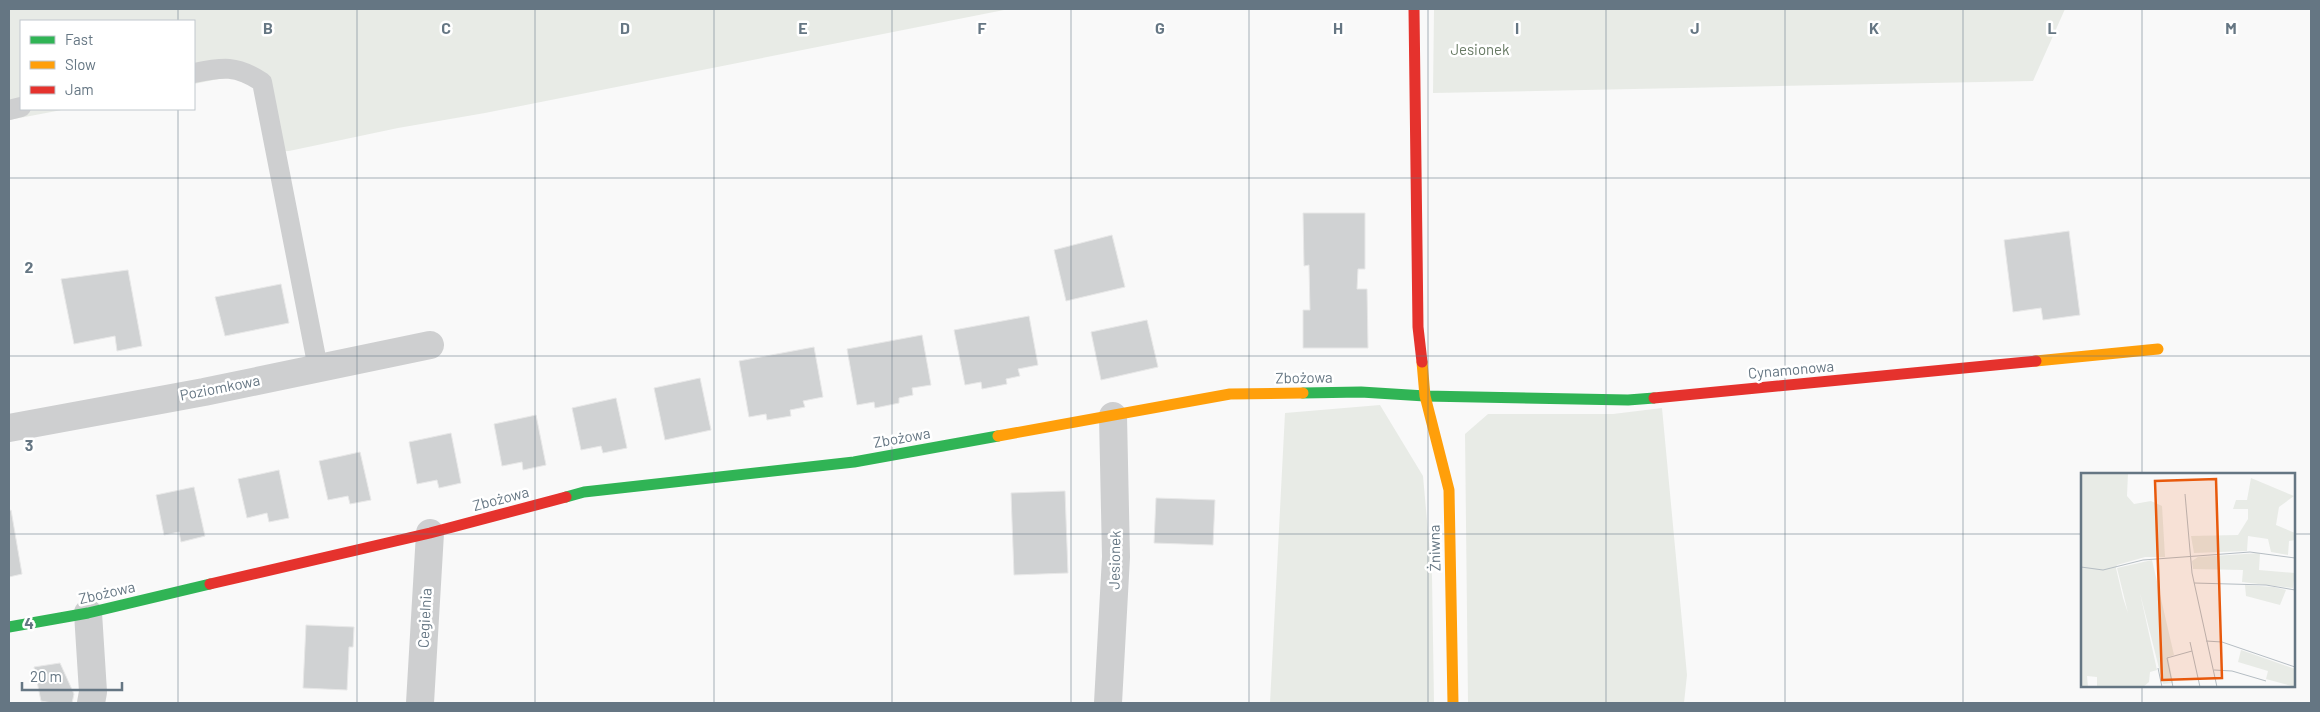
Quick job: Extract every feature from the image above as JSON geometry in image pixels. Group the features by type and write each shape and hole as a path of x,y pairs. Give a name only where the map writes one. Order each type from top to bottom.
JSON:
{"street":[{"path":"1414,9 1418,327 1425,396"},
{"name":"Poziomkowa","path":"9,428 204,392 430,345"},
{"name":"Cynamonowa","path":"1425,396 1628,400 2158,350"},
{"name":"Zbożowa","path":"9,627 88,613 430,533 584,492 854,462 1230,394 1361,392 1425,396"},
{"name":"Żniwna","path":"1425,396 1449,490 1453,703"},
{"name":"Jesionek","path":"1108,703 1116,557 1113,416"},
{"name":"Cegielnia","path":"420,703 430,533"},
{"path":"88,613 93,692 91,703"}],"lane":[{"path":"195,73 224,66 248,72 262,82 318,368"}],"green space":[{"path":"9,9 1009,9 289,151 267,152 259,87 238,75 195,84 195,20 20,20 20,110 62,110 9,120"},
{"name":"Jesionek","path":"1434,9 2065,9 2033,81 1433,93"},
{"path":"1380,405 1423,476 1432,576 1434,703 1270,703 1285,413"},
{"path":"1662,408 1687,675 1684,703 1468,703 1465,434 1488,414 1613,414"}],"building":[{"path":"1303,213 1365,213 1365,269 1358,269 1357,289 1367,289 1368,348 1303,348 1303,310 1310,310 1309,265 1304,266"},
{"path":"2069,231 2080,315 2043,320 2041,308 2013,312 2004,240"},
{"path":"1112,235 1125,287 1066,301 1054,250"},
{"path":"128,270 142,346 117,351 115,336 74,344 61,279"},
{"path":"281,284 289,323 225,336 215,297"},
{"path":"1029,316 1038,365 1018,369 1020,376 1006,379 1007,384 982,389 981,382 965,385 954,330"},
{"path":"1147,320 1158,367 1101,380 1091,332"},
{"path":"922,335 931,385 912,388 913,395 899,398 899,403 875,408 874,402 857,405 847,349"},
{"path":"814,347 823,397 803,401 805,407 790,410 791,416 767,420 766,414 749,417 739,361"},
{"path":"700,378 711,430 665,440 654,388"},
{"path":"616,398 627,448 603,453 601,446 581,450 572,408"},
{"path":"536,415 546,465 523,470 522,462 502,466 494,424"},
{"path":"451,433 461,483 439,488 437,480 417,484 409,442"},
{"path":"360,452 371,500 350,504 348,496 328,500 319,461"},
{"path":"279,470 289,518 269,522 267,513 247,518 238,479"},
{"path":"194,487 205,536 181,542 179,532 164,535 156,495"},
{"path":"1065,491 1068,573 1014,575 1011,493"},
{"path":"1156,498 1215,500 1213,545 1154,543"},
{"path":"11,510 22,574 9,577 9,511"},
{"path":"306,625 354,627 353,647 349,647 347,690 303,688"},
{"path":"60,663 74,694 72,703 41,701 34,667"}],"traffic: fast":[{"path":"1303,393 1361,392 1425,396 1628,400 1654,398"},
{"path":"566,497 584,492 854,462 998,436"},
{"path":"9,627 88,613 210,584"}],"traffic: slow":[{"path":"2036,361 2158,349"},
{"path":"1422,362 1425,396 1449,490 1453,703"},
{"path":"998,436 1230,394 1303,393"}],"traffic: jam":[{"path":"1414,9 1418,327 1422,362"},
{"path":"1654,398 2036,361"},
{"path":"210,584 430,533 566,497"}]}
